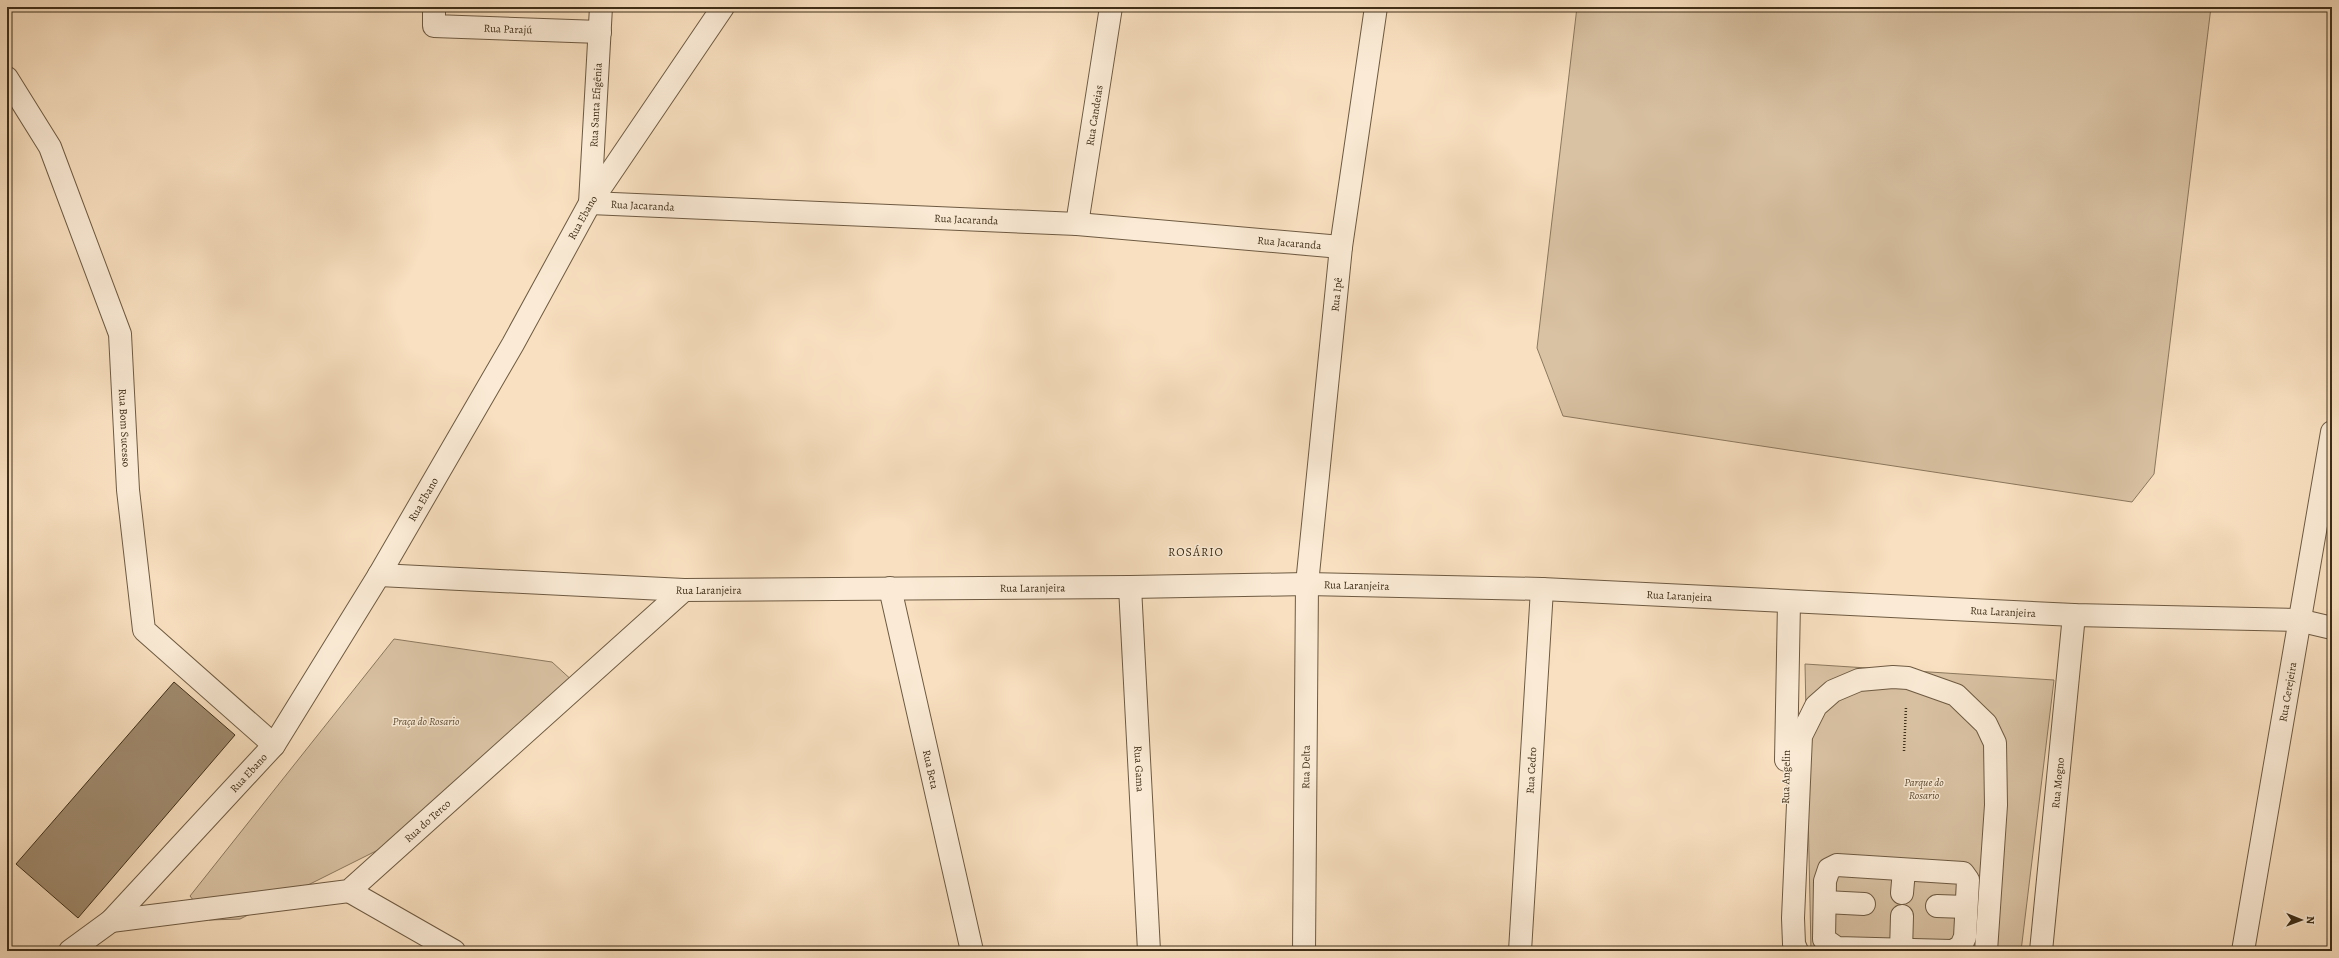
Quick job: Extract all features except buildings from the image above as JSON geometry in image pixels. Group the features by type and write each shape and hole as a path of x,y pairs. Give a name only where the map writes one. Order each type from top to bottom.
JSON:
{"street":[{"name":"Rua Parajú","path":"434,7 434,26 600,32"},
{"name":"Rua Santa Efigênia","path":"590,203 601,7"},
{"name":"Rua Ebano","path":"70,951 111,921 274,744 379,575 512,344 590,203 723,7"},
{"name":"Rua Candeias","path":"1077,224 1111,7"},
{"name":"Rua Ipê","path":"1307,584 1341,247 1376,7"},
{"name":"Rua Bom Sucesso","path":"7,78 50,147 120,334 128,490 144,630 274,744"},
{"name":"Rua Jacaranda","path":"590,203 1077,224 1341,247"},
{"name":"Rua Cerejeira","path":"2243,951 2298,620 2332,432"},
{"name":"Rua Laranjeira","path":"379,575 684,590 1130,587 1307,584 1542,589 2074,615 2298,620 2332,628"},
{"name":"Rua Delta","path":"1304,951 1307,584"},
{"name":"Rua Gama","path":"1130,587 1149,951"},
{"name":"Rua Beta","path":"890,588 972,951"},
{"name":"Rua Cedro","path":"1520,951 1542,589"},
{"name":"Rua do Terco","path":"349,891 684,590"},
{"name":"Rua Angelin","path":"1784,951 1789,602"},
{"name":"Rua Mogno","path":"2041,951 2074,615"},
{"path":"1797,951 1794,944 1793,918 1801,736 1816,706 1833,692 1859,680 1893,677 1908,678 1956,695 1986,724 1995,743 1996,805 1986,951"},
{"path":"1837,865 1963,873 1968,880 1965,937 1961,946 1952,951 1837,948 1824,939 1825,902 1825,881 1829,869 1837,865"},
{"path":"1902,893 1904,870"},
{"path":"111,921 349,891 454,951"},
{"path":"1825,902 1864,904"},
{"path":"1937,906 1966,907"},
{"path":"1901,950 1902,916"}],"path":[{"path":"1904,751 1908,678"}],"green space":[{"path":"1577,7 2211,7 2154,474 2132,502 1563,416 1537,348"},
{"name":"Praça do Rosario","path":"394,639 552,662 575,683 426,826 240,919 209,920 190,896"},
{"name":"Parque do Rosario","path":"1805,664 2054,680 2021,951 1811,951"}],"district":[{"name":"ROSÁRIO","path":"1196,552"}]}
